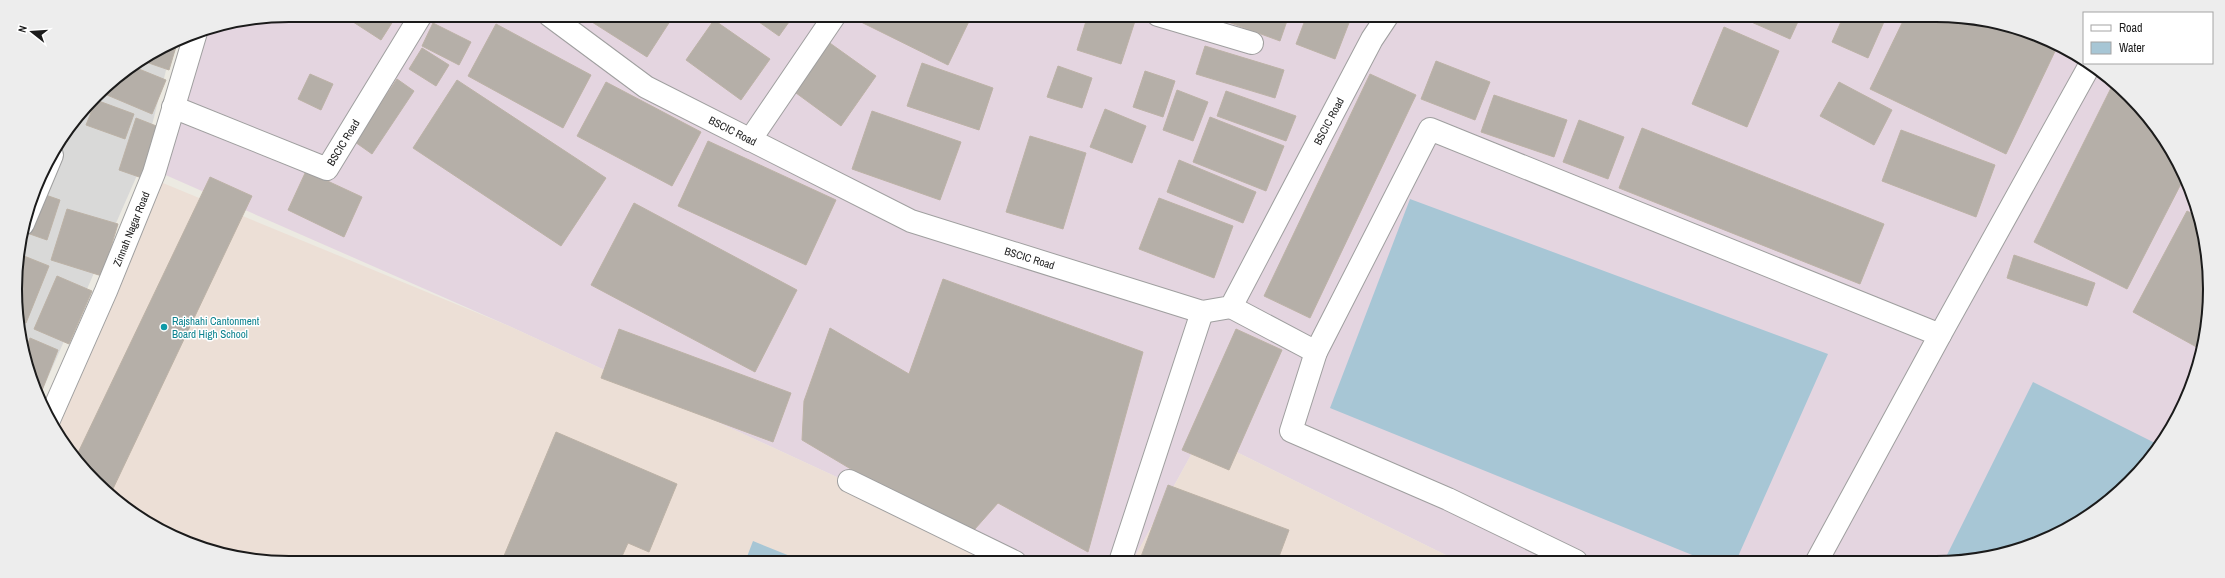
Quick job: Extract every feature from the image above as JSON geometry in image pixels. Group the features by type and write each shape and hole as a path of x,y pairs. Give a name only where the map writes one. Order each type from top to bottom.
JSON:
{"street":[{"name":"BSCIC Road","path":"173,107 327,169 417,22"},
{"name":"BSCIC Road","path":"558,22 646,87 911,221 1202,312 1231,307 1372,39 1383,22"},
{"path":"750,140 830,22"},
{"path":"1182,22 1252,43"},
{"name":"Zinnah Nagar Road","path":"53,412 106,291 154,173 194,39"},
{"path":"1820,556 1940,334 2088,70"},
{"path":"1566,556 1448,499 1291,431 1316,352 1430,129 1940,334"},
{"path":"1231,307 1316,352"},
{"path":"1122,556 1202,312"},
{"path":"849,481 1003,556"}],"shaded area":[{"path":"289,22 1936,22 1971,24 2022,36 2038,42 2070,58 2099,77 2112,88 2148,126 2167,156 2183,187 2194,220 2201,254 2203,289 2201,324 2194,358 2183,391 2167,422 2148,452 2125,478 2099,501 2070,520 2038,536 1988,551 1971,554 1936,556 1448,556 1202,435 1135,556 1008,556 509,326 145,166 179,46 220,31 254,24"},
{"path":"171,50 142,164 42,391 27,341 24,324 22,289 24,254 27,237 42,187 58,155 77,126 100,100 126,77 155,58"},
{"path":"146,176 509,326 1008,556 289,556 254,554 220,547 187,536 155,520 126,501 100,478 77,452 48,404"},
{"path":"1202,435 1448,556 1135,556"}],"water":[{"path":"1410,199 1828,354 1738,556 1695,556 1330,408"},
{"path":"2033,382 2154,443 2137,465 2112,490 2099,501 2070,520 2038,536 2005,547 1971,554 1947,555"},
{"path":"753,541 790,556 747,556"}],"building":[{"path":"353,22 393,22 381,40"},
{"path":"592,22 670,22 647,57"},
{"path":"713,22 717,22 770,59 741,100 686,60"},
{"path":"759,22 789,22 779,36"},
{"path":"861,22 969,22 948,65"},
{"path":"1086,22 1135,22 1121,64 1077,50"},
{"path":"1228,22 1287,22 1280,41"},
{"path":"1304,22 1349,22 1335,59 1296,44"},
{"path":"1751,22 1798,22 1790,39"},
{"path":"1841,22 1884,22 1868,58 1832,42"},
{"path":"1903,22 1971,24 1988,27 2022,36 2055,51 2006,154 1870,89"},
{"path":"433,23 471,42 459,65 422,46"},
{"path":"496,24 591,75 563,128 468,76"},
{"path":"1724,27 1779,51 1747,127 1692,104"},
{"path":"827,41 876,76 841,126 792,90"},
{"path":"1205,46 1284,70 1275,98 1196,74"},
{"path":"176,48 169,70 148,63"},
{"path":"422,48 449,65 436,86 409,69"},
{"path":"1436,61 1490,82 1475,120 1421,99"},
{"path":"922,63 993,88 979,130 907,106"},
{"path":"1058,66 1092,78 1082,108 1047,97"},
{"path":"138,69 166,80 152,114 106,95 126,77"},
{"path":"1145,71 1175,81 1163,117 1133,107"},
{"path":"310,74 333,84 321,110 298,99"},
{"path":"1370,74 1416,95 1310,318 1264,296"},
{"path":"397,79 414,91 372,154 355,142"},
{"path":"457,80 606,178 561,246 413,148"},
{"path":"606,82 701,132 672,186 577,136"},
{"path":"1839,82 1892,110 1874,145 1820,116"},
{"path":"2111,87 2125,100 2148,126 2167,156 2181,183 2127,289 2034,242"},
{"path":"1177,90 1208,102 1193,141 1163,130"},
{"path":"1226,91 1296,116 1286,141 1217,116"},
{"path":"1494,95 1567,120 1554,157 1481,132"},
{"path":"99,101 134,114 125,139 86,125 93,108"},
{"path":"1105,109 1146,126 1132,163 1090,147"},
{"path":"872,111 961,142 940,200 852,169"},
{"path":"1210,117 1284,146 1266,191 1193,162"},
{"path":"136,118 159,127 142,178 119,170"},
{"path":"1579,120 1624,137 1608,179 1563,162"},
{"path":"1642,128 1884,224 1860,284 1619,188"},
{"path":"1901,130 1995,165 1976,217 1882,181"},
{"path":"1030,136 1086,153 1063,229 1006,212"},
{"path":"708,141 836,200 806,265 678,206"},
{"path":"1179,160 1256,192 1243,223 1167,192"},
{"path":"306,171 362,197 344,237 288,210"},
{"name":"Rajshahi Cantonment Board High School","path":"210,177 252,196 113,490 78,453"},
{"path":"40,193 60,200 47,240 28,233"},
{"path":"1159,198 1233,226 1214,278 1139,249"},
{"path":"634,203 797,290 755,372 591,285"},
{"path":"67,209 118,224 102,276 51,260"},
{"path":"2187,211 2192,214 2201,254 2203,289 2201,324 2197,347 2133,312"},
{"path":"2014,255 2095,283 2087,306 2007,278"},
{"path":"24,256 49,266 26,323 24,322 22,289"},
{"path":"57,276 92,291 69,344 34,329"},
{"path":"943,279 1143,352 1088,552 998,503 967,538 802,440 804,401 830,328 909,374"},
{"path":"619,329 791,393 773,442 601,378"},
{"path":"1236,329 1282,350 1229,470 1182,450"},
{"path":"30,338 58,350 42,391 36,375 28,344"},
{"path":"556,432 677,484 649,552 628,543 622,556 504,556"},
{"path":"1168,485 1289,530 1279,556 1141,556"}],"place":[{"name":"Rajshahi Cantonment Board High School","path":"164,327"}]}
